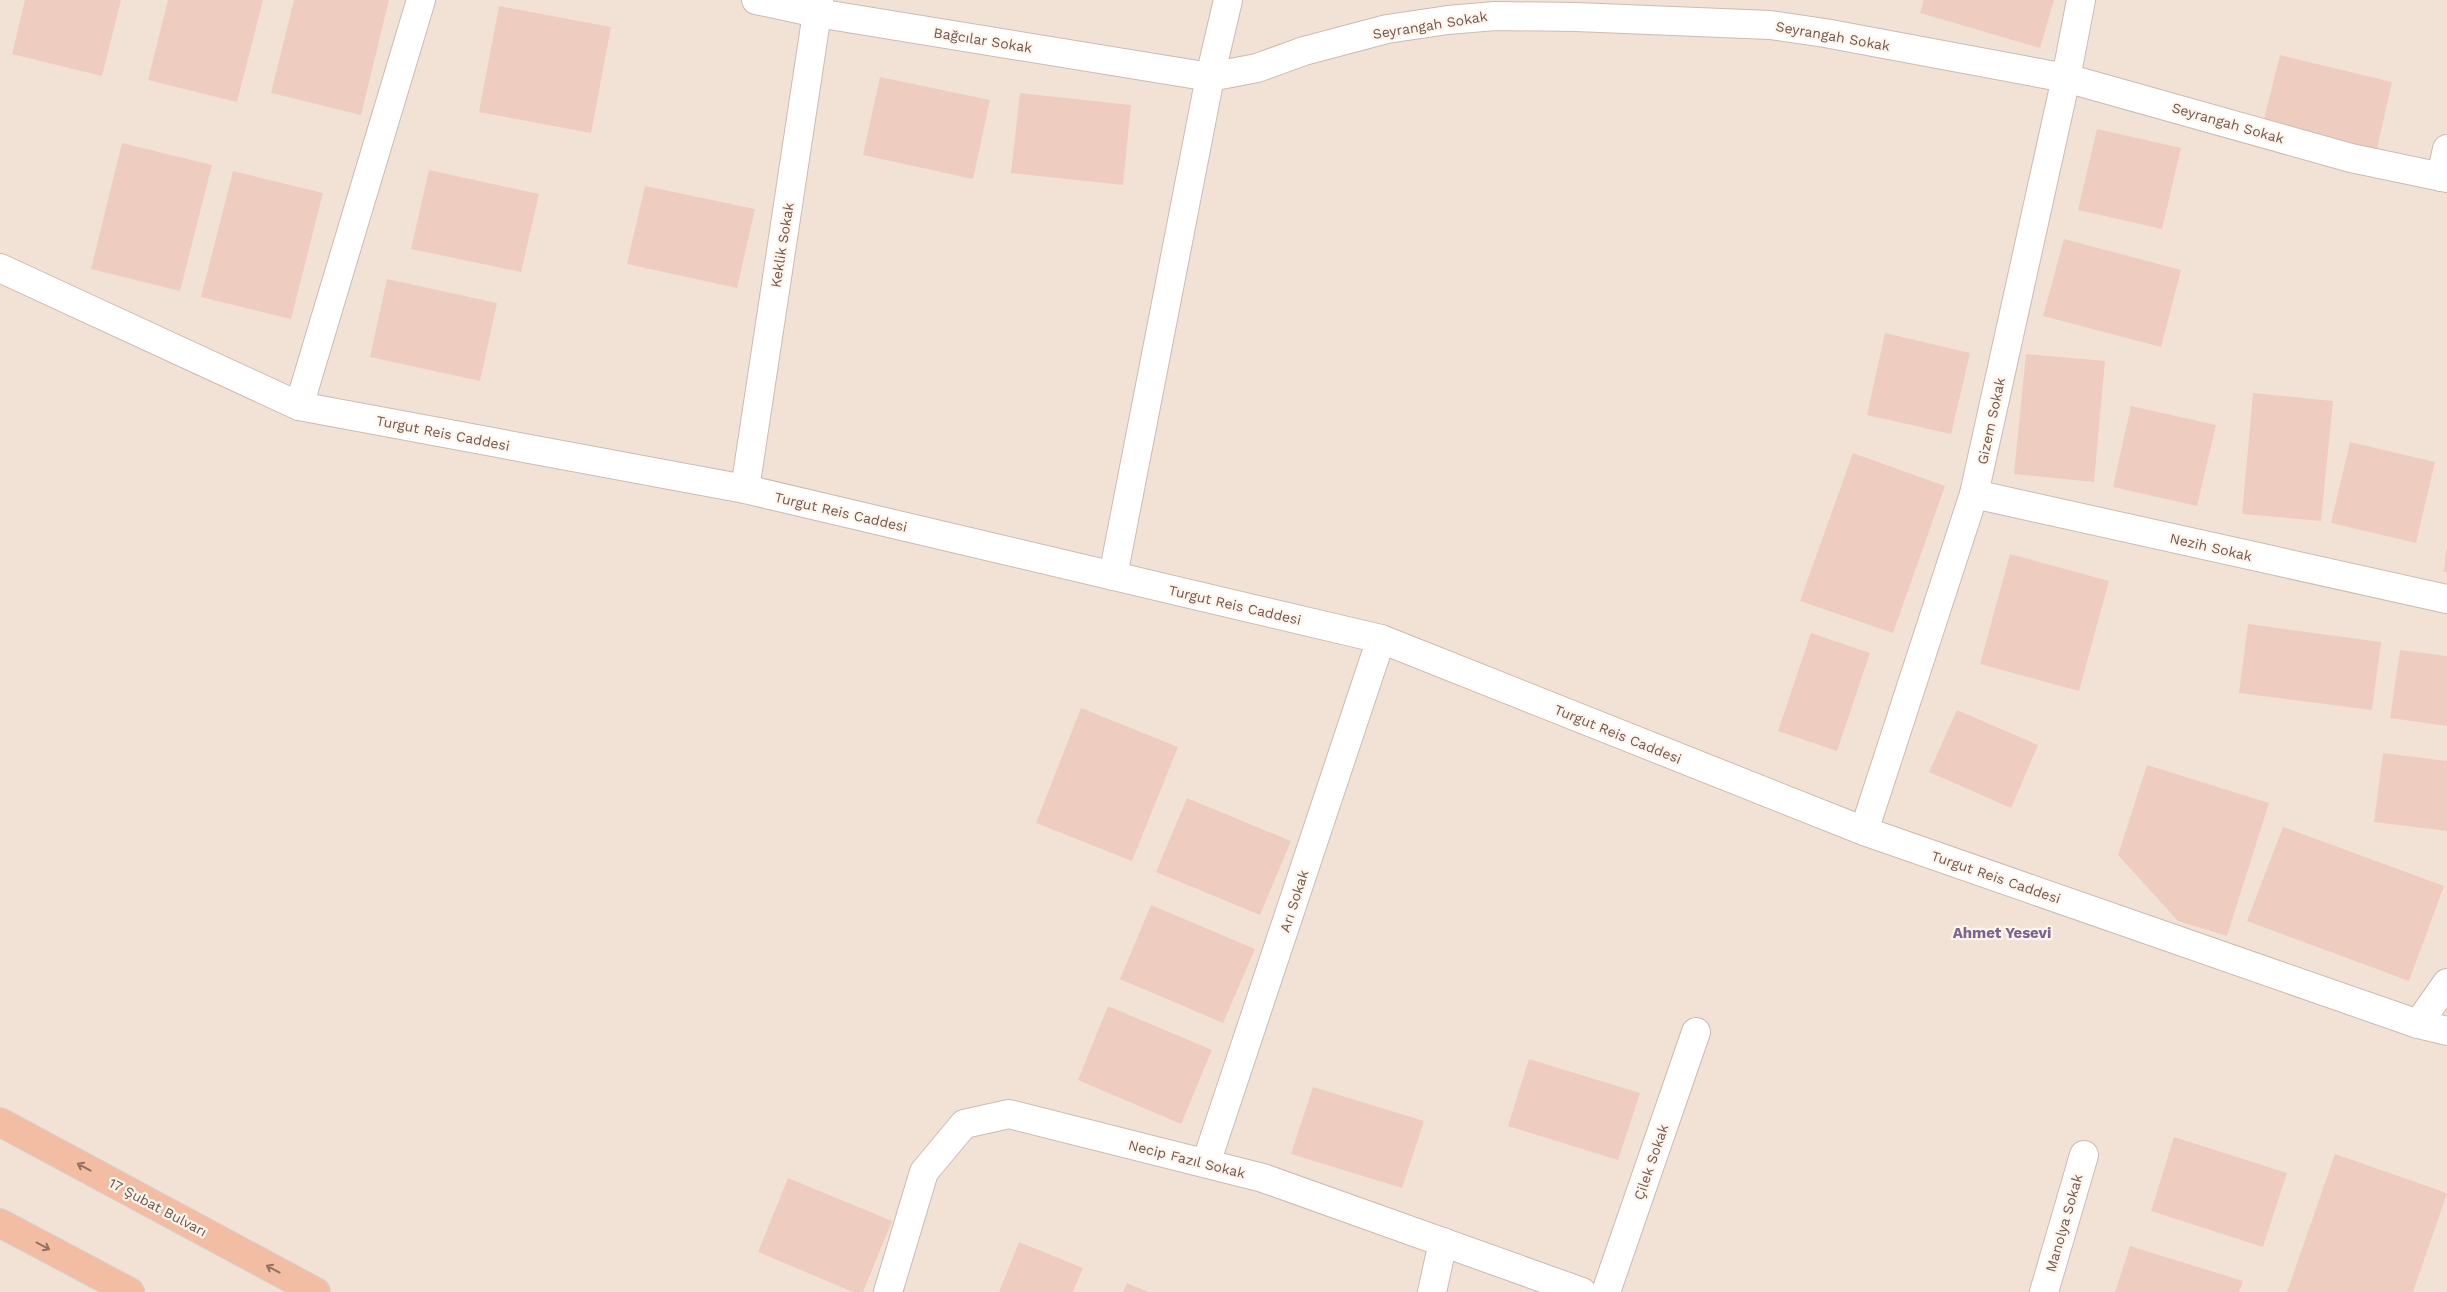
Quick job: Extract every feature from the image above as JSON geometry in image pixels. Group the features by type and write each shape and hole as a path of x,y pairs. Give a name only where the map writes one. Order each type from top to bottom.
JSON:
{"highway":[{"name":"17 Şubat Bulvarı","path":"0,1122 316,1292"},
{"path":"0,1223 130,1292"}],"street":[{"path":"299,406 421,0"},
{"name":"Bağcılar Sokak","path":"756,0 818,6 1210,77"},
{"path":"1113,576 1210,77 1228,0"},
{"name":"Gizem Sokak","path":"1864,831 1974,494 2066,78 2081,0"},
{"name":"Keklik Sokak","path":"745,489 818,6"},
{"name":"Seyrangah Sokak","path":"1210,77 1257,68 1304,51 1387,29 1448,20 1495,16 1770,25 1825,32 2066,78 2351,158 2444,177"},
{"path":"2444,177 2447,150"},
{"name":"Turgut Reis Caddesi","path":"0,268 299,406 745,489 1381,639 1864,831 2418,1024 2447,1031"},
{"name":"Nezih Sokak","path":"1974,494 2447,599"},
{"name":"Arı Sokak","path":"1206,1163 1381,639"},
{"path":"2418,1024 2447,982"},
{"name":"Çilek Sokak","path":"1606,1292 1696,1032"},
{"name":"Necip Fazıl Sokak","path":"888,1292 924,1172 964,1124 1009,1114 1263,1178 1582,1292"},
{"name":"Manolya Sokak","path":"2044,1292 2084,1155"},
{"path":"1432,1292 1443,1242"}],"shaded area":[{"path":"0,0 2447,0 2447,1292 0,1292"}],"building":[{"path":"25,0 121,0 102,76 12,54"},
{"path":"168,0 263,0 237,102 148,80"},
{"path":"294,0 389,0 361,115 271,93"},
{"path":"1924,0 2054,0 2040,48 1920,13"},
{"path":"499,6 611,27 591,133 479,112"},
{"path":"2280,55 2392,82 2376,153 2262,127"},
{"path":"880,77 990,100 973,179 863,155"},
{"path":"1020,93 1131,105 1123,185 1011,173"},
{"path":"2097,129 2181,148 2162,229 2078,210"},
{"path":"122,143 212,165 180,291 91,269"},
{"path":"429,170 539,194 521,272 411,249"},
{"path":"233,171 323,193 291,319 201,297"},
{"path":"645,186 755,209 737,288 627,264"},
{"path":"2064,239 2181,270 2161,347 2043,316"},
{"path":"387,279 497,303 480,381 370,357"},
{"path":"1885,333 1970,353 1951,434 1867,415"},
{"path":"2026,354 2105,361 2094,482 2014,474"},
{"path":"2253,393 2333,401 2321,521 2242,514"},
{"path":"2131,406 2216,425 2197,506 2113,487"},
{"path":"2350,442 2435,462 2416,543 2331,523"},
{"path":"1853,453 1945,486 1893,633 1800,601"},
{"path":"2446,549 2447,572 2444,572"},
{"path":"2010,554 2109,581 2079,691 1980,664"},
{"path":"2248,624 2381,642 2372,710 2239,693"},
{"path":"1811,633 1870,653 1837,751 1778,731"},
{"path":"2400,650 2447,656 2447,726 2390,718"},
{"path":"1081,708 1178,747 1132,861 1036,823"},
{"path":"1957,710 2038,745 2011,808 1929,772"},
{"path":"2383,753 2447,761 2447,831 2374,822"},
{"path":"2147,765 2269,803 2227,936 2178,921 2118,855"},
{"path":"1187,798 1291,841 1260,915 1156,872"},
{"path":"2283,827 2444,886 2409,981 2247,921"},
{"path":"1151,905 1255,949 1223,1023 1120,979"},
{"path":"1108,1006 1212,1050 1181,1124 1078,1080"},
{"path":"1529,1059 1640,1093 1618,1160 1508,1126"},
{"path":"1313,1087 1424,1121 1402,1188 1291,1154"},
{"path":"2174,1137 2287,1173 2263,1247 2151,1211"},
{"path":"2335,1154 2447,1193 2413,1292 2287,1292"},
{"path":"788,1178 892,1221 863,1292 853,1292 758,1252"},
{"path":"1019,1242 1083,1268 1073,1292 999,1292"},
{"path":"2130,1246 2243,1281 2239,1292 2115,1292"},
{"path":"1127,1283 1148,1292 1123,1292"}],"district":[{"name":"Ahmet Yesevi","path":"2002,933"}]}
